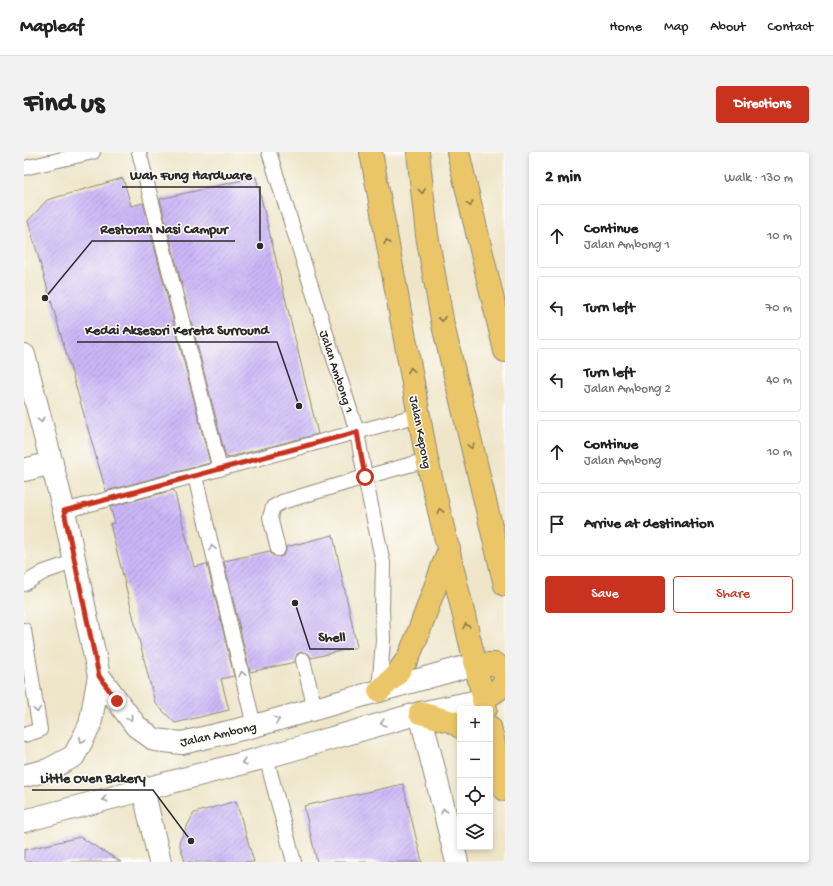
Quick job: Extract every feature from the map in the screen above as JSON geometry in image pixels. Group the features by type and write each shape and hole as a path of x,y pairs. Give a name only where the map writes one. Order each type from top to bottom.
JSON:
{"main road":[{"name":"Jalan Kepong","path":"371,152 428,460 485,705"},
{"path":"418,152 427,235 443,325 505,585"},
{"path":"458,152 504,347"},
{"path":"379,691 396,675 408,658 449,549"},
{"path":"475,664 495,664 505,670"},
{"path":"485,705 505,680"},
{"path":"420,713 453,722 457,725"},
{"path":"493,740 505,790"},
{"path":"493,772 505,795"}],"street":[{"path":"24,356 76,561 99,676 90,725 74,756 48,770 24,776"},
{"path":"24,470 52,462"},
{"name":"Jalan Ambong","path":"99,676 136,726 155,740 182,743 254,726 475,664"},
{"path":"24,821 266,757 420,713 485,705"},
{"path":"420,713 457,862"},
{"path":"142,789 160,862"}],"lane":[{"path":"24,168 93,152"},
{"path":"139,152 220,469"},
{"name":"Jalan Ambong 1","path":"269,152 357,432 383,563 383,640 379,691"},
{"path":"64,511 419,415"},
{"path":"278,549 270,517 273,507 282,502 428,460"},
{"path":"195,476 254,726"},
{"path":"24,584 44,572 76,561"},
{"path":"24,630 40,730 24,735"},
{"path":"303,660 315,709"},
{"path":"266,757 294,862"}],"building":[{"path":"256,177 318,434 226,458 160,199"},
{"path":"123,178 131,206 143,203 210,463 106,491 28,221 47,200"},
{"path":"174,490 194,567 207,564 234,676 221,679 229,710 175,723 155,703 110,524 115,523 110,507"},
{"path":"333,535 357,647 311,658 309,654 301,652 297,654 295,662 250,672 224,561 270,551 272,555 280,557 284,555 286,547"},
{"path":"403,784 422,862 317,862 304,806"},
{"path":"236,801 254,862 185,862 179,842 194,813"},
{"path":"80,837 121,862 24,862 24,850"}],"place":[{"name":"Wah Fung Hardware","path":"260,246"},
{"name":"Restoran Nasi Campur","path":"45,298"},
{"name":"Kedai Aksesori Kereta Surround","path":"299,406"},
{"name":"Shell","path":"295,603"},
{"name":"Little Oven Bakery","path":"191,841"}],"route":[{"path":"117,701 99,676 76,561 64,511 357,432 365,477"}]}
